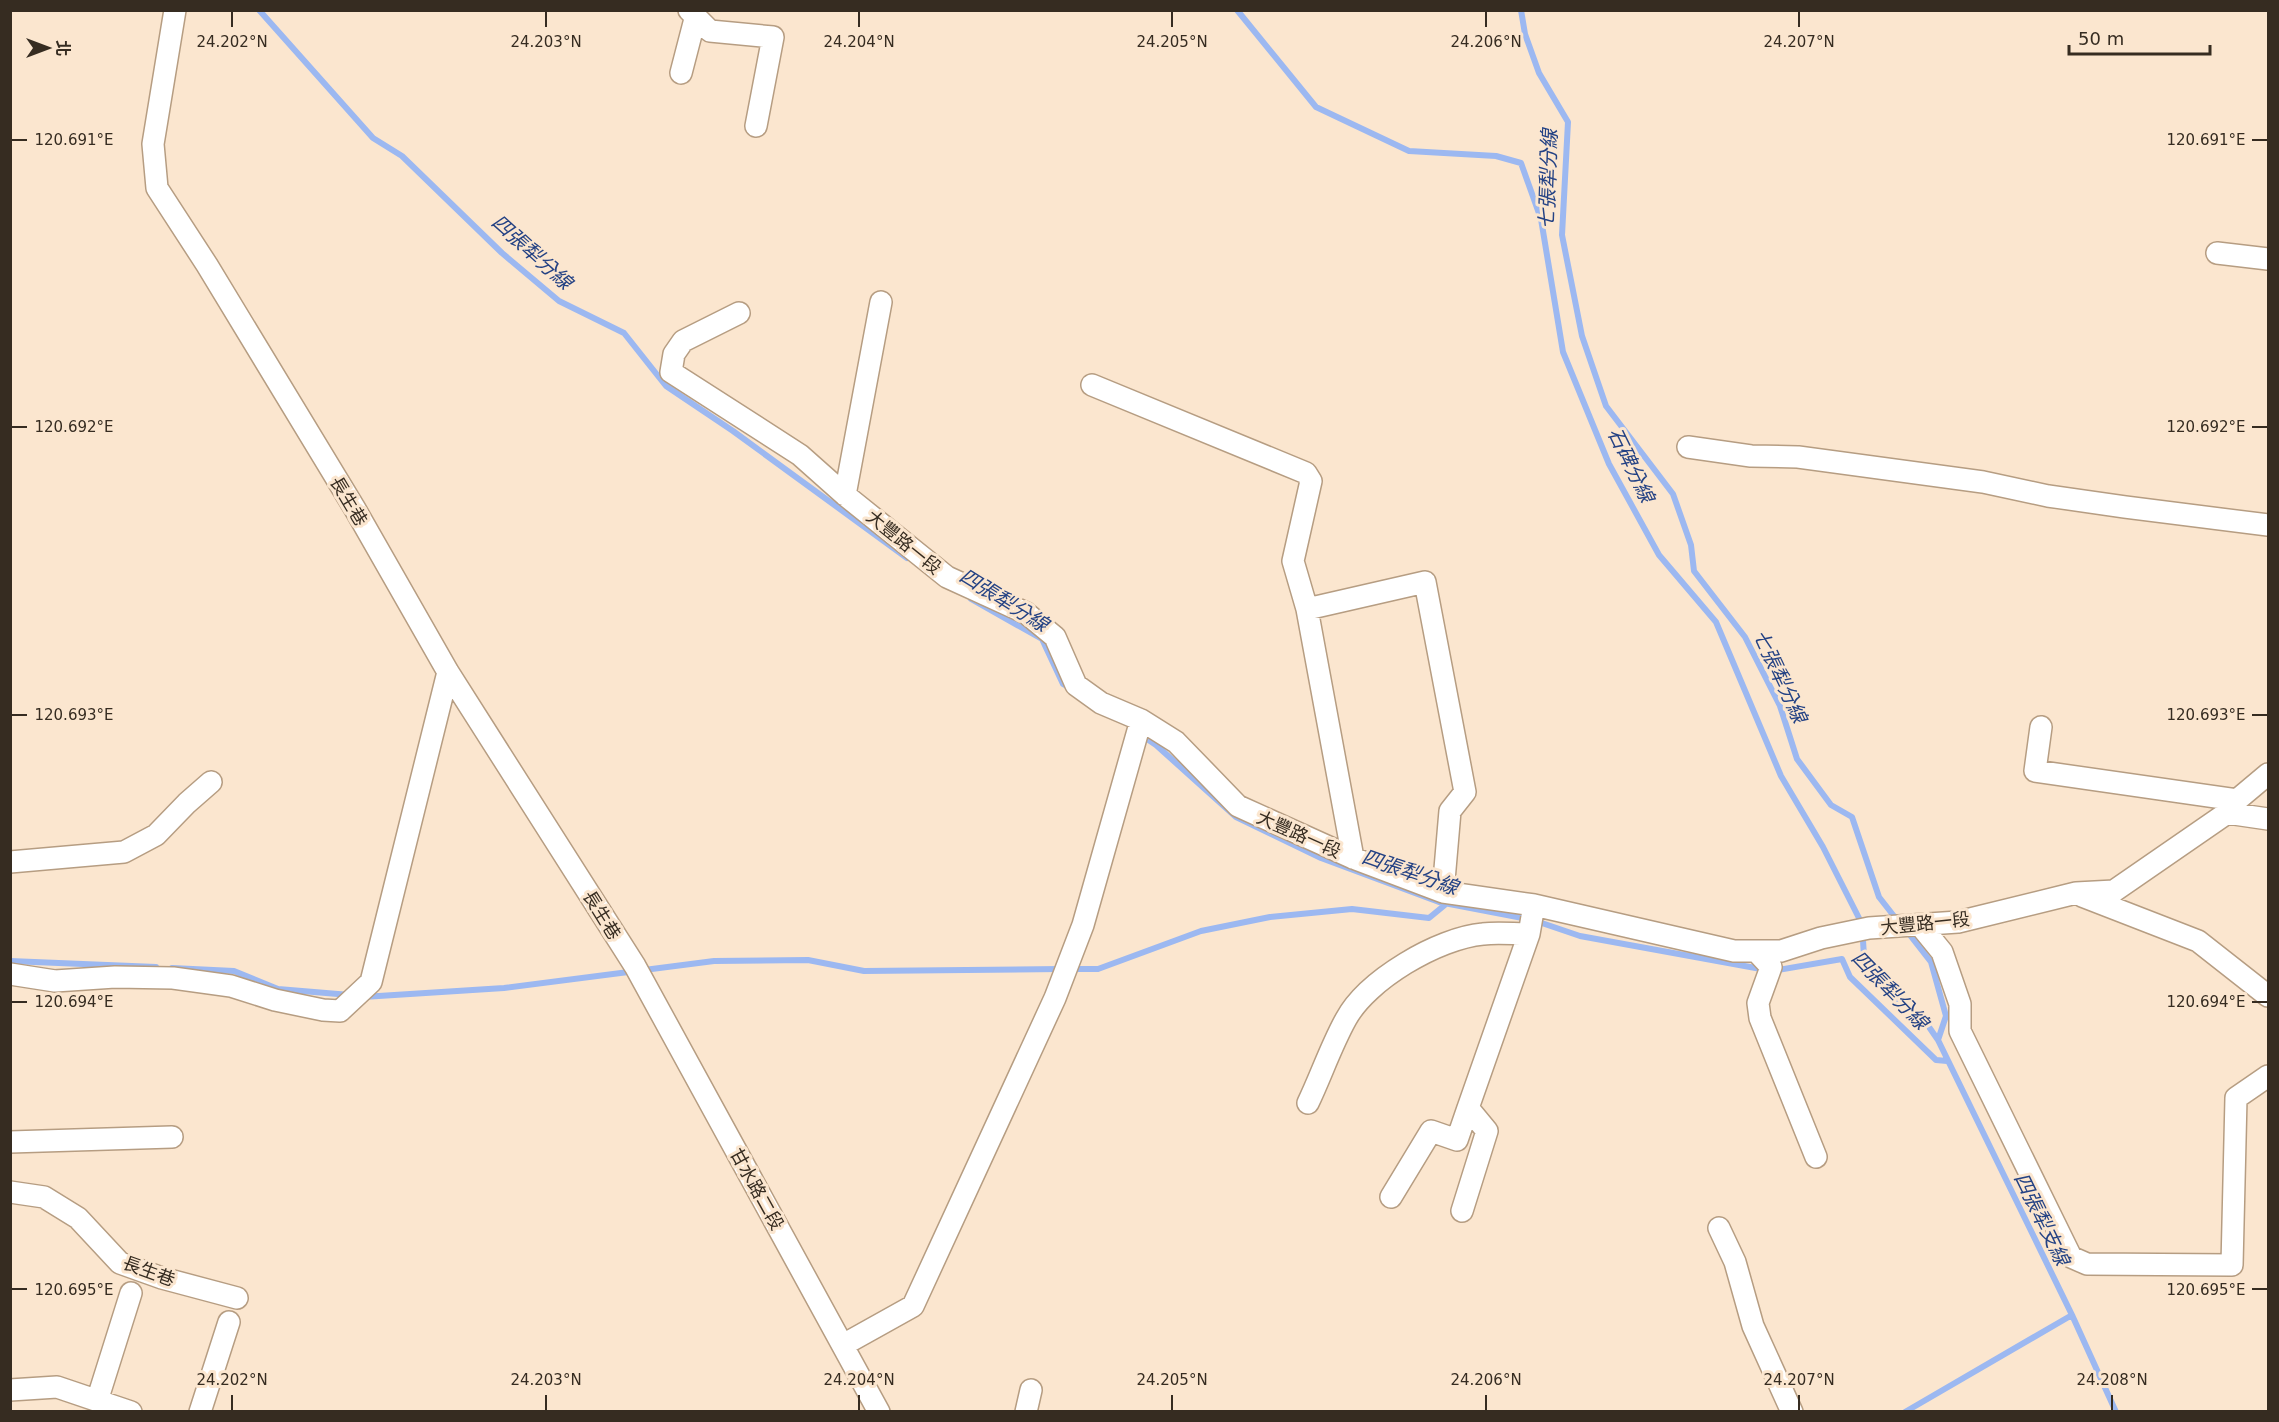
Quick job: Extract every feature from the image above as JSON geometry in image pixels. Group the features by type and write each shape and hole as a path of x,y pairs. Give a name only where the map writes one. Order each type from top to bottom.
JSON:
{"street":[{"name":"長生巷","path":"175,10 153,144 157,188 207,265 355,509 448,672 635,966"},
{"path":"681,73 692,15"},
{"path":"692,15 710,31 773,37 756,126"},
{"path":"2217,253 2268,259"},
{"path":"845,495 881,302"},
{"name":"大豐路一段","path":"739,313 683,341 674,354 671,372 800,455 845,495 947,577 1026,613 1056,637 1076,685 1101,703 1141,720 1176,742 1238,806 1353,858 1443,892 1534,905 1734,951 1758,953 1781,951 1821,938 1869,928 1958,922 2076,893 2114,891 2232,806 2268,774"},
{"path":"1092,385 1306,473 1311,481 1293,561 1307,609 1353,858"},
{"path":"1688,447 1751,456 1798,457 1983,482 2048,496 2103,504 2268,525"},
{"path":"1307,609 1425,582 1465,792 1450,811 1443,892"},
{"path":"10,974 55,981 115,977 173,978 231,986 275,1000 323,1010 340,1011 371,982 448,672"},
{"path":"843,1345 913,1306 1055,998 1083,925 1141,720"},
{"path":"2042,727 2035,771 2232,806 2268,819"},
{"path":"10,862 124,852 156,835 187,803 212,782"},
{"path":"2076,893 2198,941 2268,996"},
{"path":"1391,1197 1431,1131 1457,1140 1528,933 1534,905"},
{"path":"1920,925 1942,952 1960,1005 1960,1031 2071,1257 2079,1261 2087,1264 2232,1265 2236,1098 2268,1076"},
{"path":"1308,1103 1346,1018 1368,991 1401,967 1442,944 1481,934 1528,933"},
{"path":"1758,953 1771,967 1758,1003 1760,1018 1816,1157"},
{"name":"甘水路二段","path":"635,966 879,1412"},
{"path":"1462,1211 1487,1131 1468,1108"},
{"path":"10,1142 172,1137"},
{"name":"長生巷","path":"10,1192 44,1197 78,1218 120,1263 162,1278 237,1298"},
{"path":"1719,1228 1735,1262 1753,1326 1792,1412"},
{"path":"97,1401 131,1293"},
{"path":"200,1412 229,1322"},
{"path":"10,1390 57,1387 131,1412"},
{"path":"1026,1412 1031,1390"}],"waterway":[{"name":"四張犁分線","path":"259,10 373,138 402,156 502,253 559,301 624,333 666,386 733,431 907,558"},
{"name":"石碑分線","path":"1237,10 1316,107 1409,151 1496,156 1521,163 1541,219 1563,352 1609,464 1659,555 1716,622 1781,776 1823,847 1862,924 1865,973 1903,1005 1920,1014 1938,1040 2072,1315 2116,1412"},
{"name":"七張犁分線","path":"1521,10 1525,34 1539,73 1568,122 1562,235 1582,336 1606,406 1673,494 1691,545 1694,571 1745,637 1780,706 1797,759 1831,805 1852,817 1879,897 1897,920"},
{"name":"四張犁分線","path":"971,599 1042,639 1063,684 1070,688"},
{"name":"四張犁分線","path":"1141,735 1156,745 1236,817 1321,858 1439,902 1533,920 1580,936 1772,971 1842,959 1850,977 1936,1060 1947,1061"},
{"path":"1071,969 1098,969 1201,931 1270,917 1352,909 1429,918 1446,904"},
{"name":"七張犁分線","path":"1906,930 1931,962 1946,1016 1938,1040"},
{"path":"363,997 504,988 714,961 808,960 864,971 1061,969"},
{"path":"10,961 156,967"},
{"path":"172,968 234,971 278,989 350,995"},
{"path":"1905,1412 2072,1315"}],"water label":[{"name":"四張犁支線","path":"2042,1219"}]}
